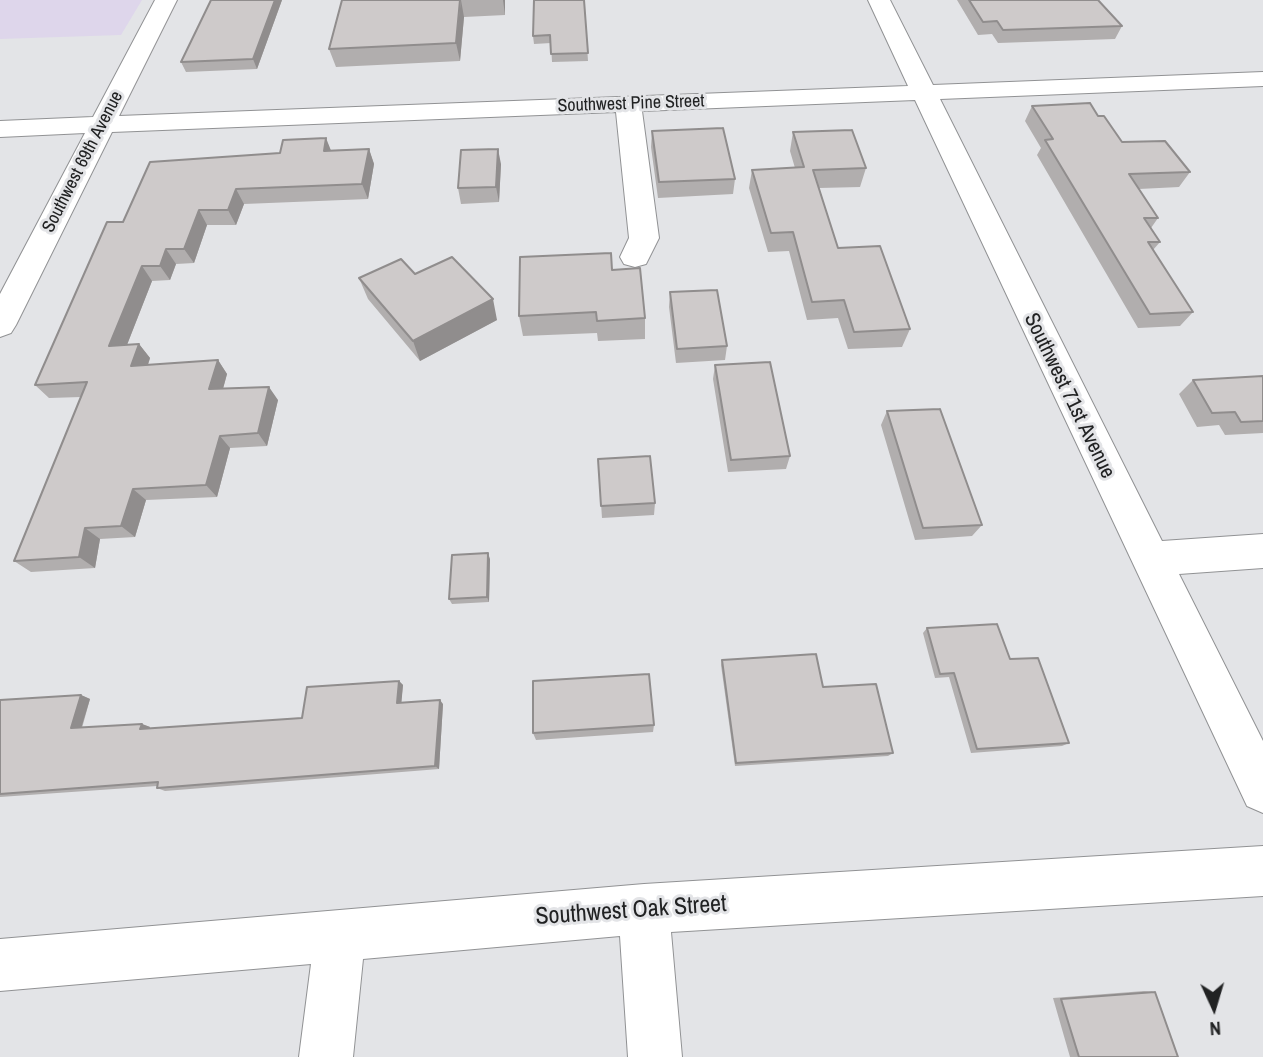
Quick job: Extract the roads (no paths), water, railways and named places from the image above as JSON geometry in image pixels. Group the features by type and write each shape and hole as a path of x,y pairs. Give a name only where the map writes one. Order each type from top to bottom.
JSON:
{"street":[{"name":"Southwest 69th Avenue","path":"0,325 166,0"},
{"name":"Southwest 71st Avenue","path":"879,0 1263,790"},
{"name":"Southwest Pine Street","path":"0,129 1263,79"},
{"path":"628,104 644,238 635,257"},
{"path":"1149,559 1263,551"},
{"name":"Southwest Oak Street","path":"0,965 644,909 1263,871"},
{"path":"644,909 655,1057"},
{"path":"326,1057 340,935"}]}
